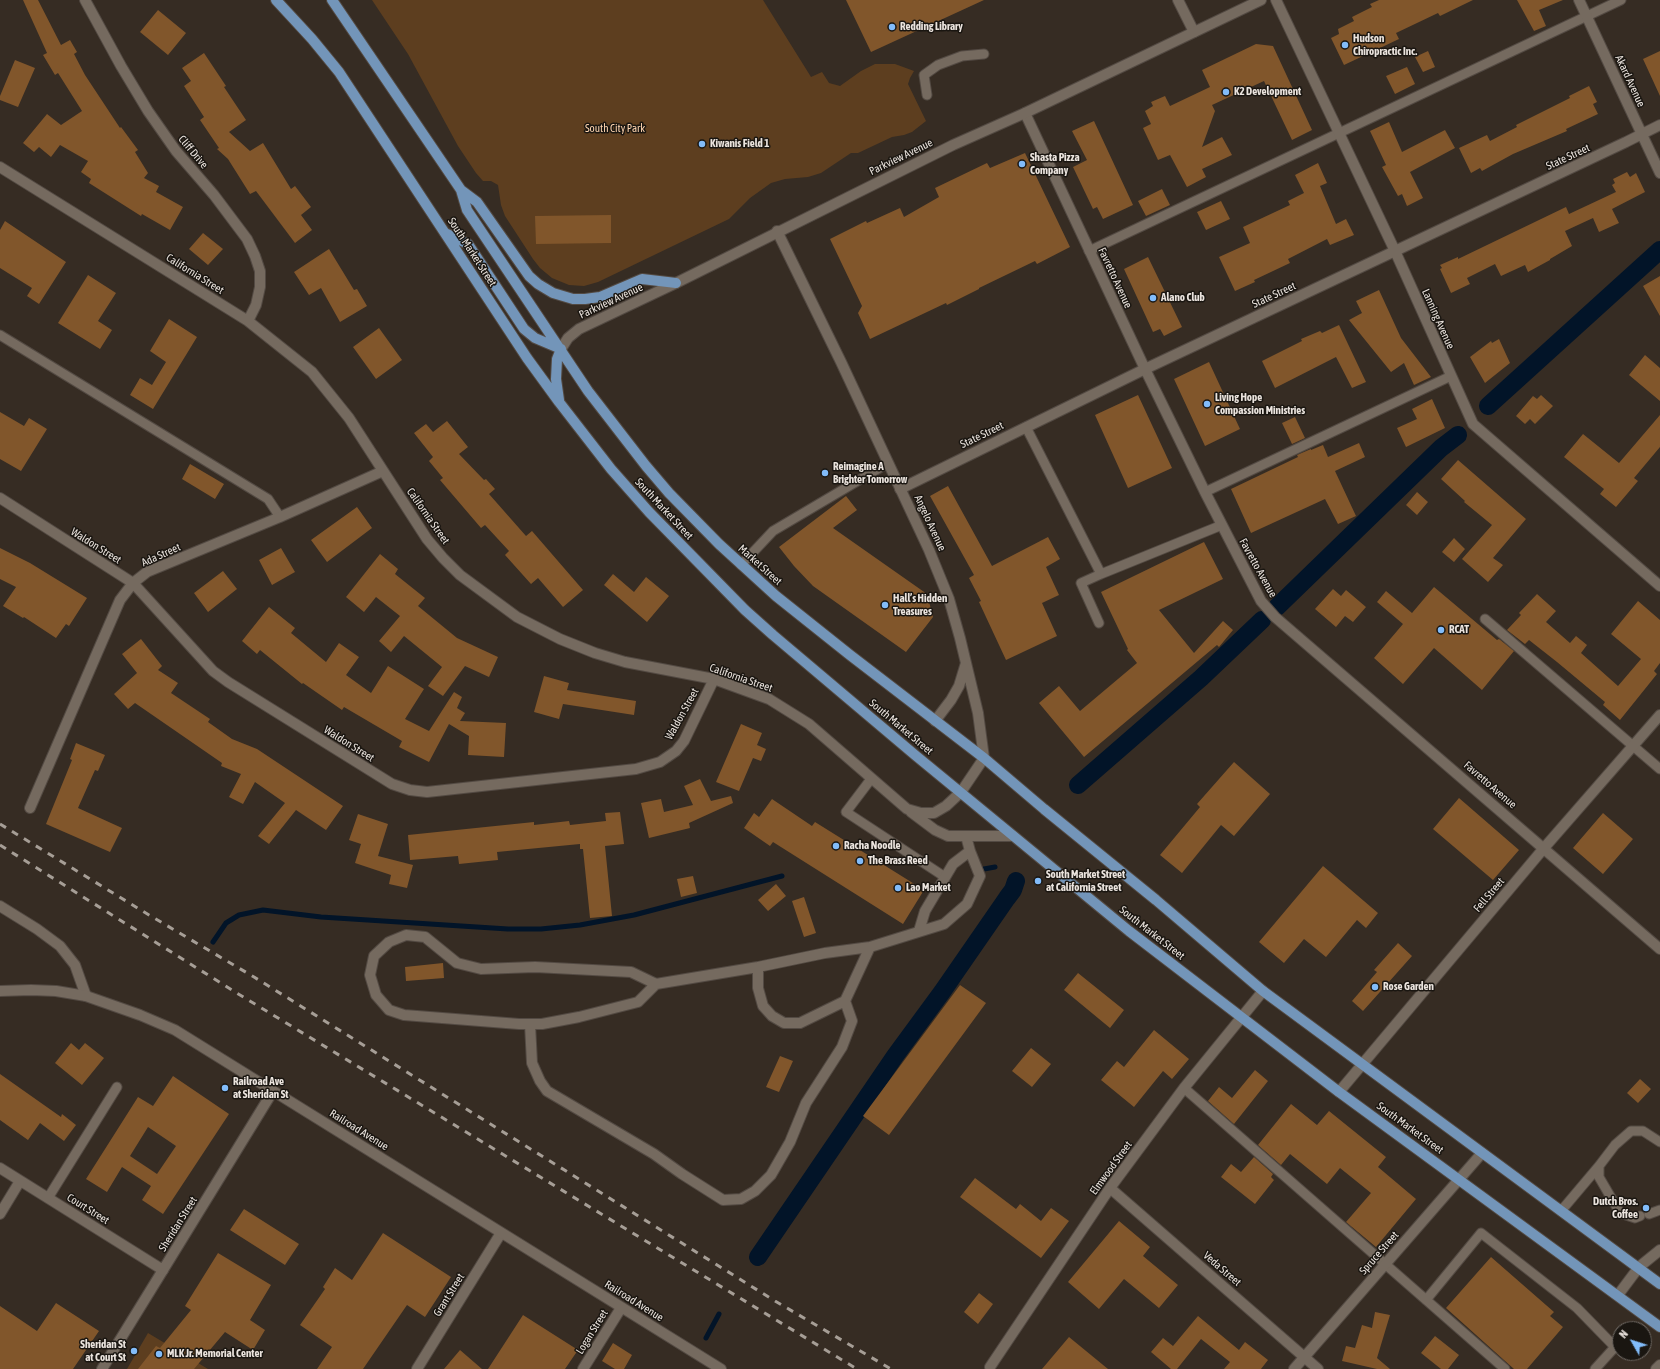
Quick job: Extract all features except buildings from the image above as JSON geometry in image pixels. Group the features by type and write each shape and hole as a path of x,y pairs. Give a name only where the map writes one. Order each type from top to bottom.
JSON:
{"main road":[{"name":"South Market Street","path":"276,0 317,45 339,72 527,358 559,402 611,469 648,512 741,606 773,635 1129,931 1339,1092 1660,1327"},
{"name":"South Market Street","path":"332,0 461,190 467,210 561,349"},
{"path":"461,190 477,202 529,276 538,284 553,293 573,299 585,299 600,297 642,279 676,283"},
{"path":"444,233 468,244 524,329 535,338 561,349 557,360 556,370 559,402"},
{"name":"Market Street","path":"561,349 588,391 646,466 694,518 741,565 782,601 984,758"},
{"name":"South Market Street","path":"984,758 1156,900 1263,991 1660,1284"}],"street":[{"name":"Cliff Drive","path":"85,0 120,66 148,111 176,151 214,195 247,239 255,256 260,272 260,287 256,305 248,321"},
{"path":"1178,0 1194,32"},
{"name":"Parkview Avenue","path":"561,349 568,338 579,329 676,283 953,145 1025,113 1261,0"},
{"name":"Lanning Avenue","path":"1276,0 1395,251 1471,419 1478,429 1660,586"},
{"name":"Akard Avenue","path":"1579,0 1660,172"},
{"name":"Favretto Avenue","path":"1025,113 1089,251 1205,492 1256,592 1267,608 1275,617 1660,949"},
{"name":"State Street","path":"900,489 1145,368 1660,125"},
{"name":"California Street","path":"0,167 248,321 312,372 345,413 427,539 460,575 517,617 560,639 596,653 625,662 714,679 756,693 784,707 809,724 907,809 941,833 948,836 1013,836"},
{"name":"Angelo Avenue","path":"778,231 944,583 978,713 984,758"},
{"name":"Ada Street","path":"30,808 120,600 133,583 148,572 280,517 383,471"},
{"name":"Waldon Street","path":"0,498 133,583 214,671 228,682 392,784 410,790 427,792 636,769 660,762 676,751 684,742 714,679"},
{"path":"935,721 951,700 959,686 966,663"},
{"name":"Fell Street","path":"1339,1092 1544,848 1660,715"},
{"path":"961,792 984,758"},
{"name":"California Street","path":"907,809 921,813 934,813 946,806 961,792"},
{"path":"656,984 632,972 535,967 481,969 457,963 425,937 406,935 389,942 374,956 370,975 376,995 389,1010 404,1015 519,1024 542,1024 579,1017 638,1002 656,984 758,967 825,953 870,947 944,924 967,904 980,876 966,836"},
{"path":"919,931 925,911 953,864 970,851"},
{"path":"0,906 37,929 60,946 75,965 86,996"},
{"path":"758,967 758,988 763,1006 772,1016 784,1023 800,1023 845,1001 870,947"},
{"name":"Railroad Avenue","path":"0,991 56,991 86,996 140,1015 175,1030 720,1369"},
{"name":"Elmwood Street","path":"990,1367 1110,1188 1184,1088 1263,991"},
{"path":"530,1024 532,1063 540,1081 547,1090 654,1154 723,1200 741,1198 755,1191 770,1175 790,1142 806,1103 842,1047 852,1021 845,1001"},
{"name":"Sheridan Street","path":"102,1369 273,1091"},
{"name":"Spruce Street","path":"1294,1369 1482,1153"},
{"name":"Court Street","path":"0,1168 163,1270"},
{"path":"0,1214 20,1181"},
{"name":"Veda Street","path":"1110,1188 1318,1369"},
{"name":"Grant Street","path":"417,1369 501,1233"},
{"path":"1618,1295 1638,1267 1660,1250"},
{"name":"Logan Street","path":"583,1369 621,1308"},
{"path":"1656,1369 1660,1365"}],"lane":[{"path":"1089,251 1340,134 1621,0"},
{"path":"927,95 924,75 938,65 962,56 984,54"},
{"path":"0,335 268,499 280,517"},
{"path":"1205,492 1451,376"},
{"path":"1026,427 1101,574"},
{"path":"741,565 773,531 888,463"},
{"path":"1099,623 1081,583 1222,525"},
{"path":"1485,619 1660,768"},
{"path":"871,779 846,812 945,877"},
{"path":"48,1198 117,1087"},
{"path":"1184,1088 1505,1369"},
{"path":"1561,1211 1615,1145 1631,1131 1642,1131 1660,1142"},
{"path":"1599,1166 1598,1177 1620,1213 1635,1218 1660,1210"},
{"path":"1426,1300 1482,1233 1577,1308 1615,1347 1595,1369"}],"green space":[{"name":"South City Park","path":"372,0 763,0 811,77 822,72 829,83 840,86 861,71 875,64 895,64 914,71 908,84 926,121 912,132 892,137 858,153 851,153 821,173 808,177 785,179 771,183 750,198 729,219 598,282 584,286 569,285 552,278 540,268 533,259 505,216 501,205 498,185 491,181 483,181 476,173 458,146 408,54"},
{"path":"148,1333 208,1369 127,1369"}],"waterway":[{"path":"1488,406 1660,250"},
{"path":"1277,607 1441,448 1458,435"},
{"path":"1078,785 1201,678 1262,620"},
{"path":"984,869 995,867"},
{"path":"213,942 226,923 239,915 263,910 321,917 508,929 541,929 580,925 634,915 782,876"},
{"path":"758,1257 895,1056 942,992 1013,890 1016,881"},
{"path":"706,1338 719,1314"}],"railway":[{"path":"0,824 254,977 775,1301 891,1369"},
{"path":"0,845 240,995 857,1369"}],"place":[{"name":"Redding Library","path":"892,27"},
{"name":"Hudson Chiropractic Inc.","path":"1345,45"},
{"name":"K2 Development","path":"1226,92"},
{"name":"Kiwanis Field 1","path":"702,144"},
{"name":"Shasta Pizza Company","path":"1022,164"},
{"name":"Alano Club","path":"1153,298"},
{"name":"Living Hope Compassion Ministries","path":"1207,404"},
{"name":"Reimagine A Brighter Tomorrow","path":"825,473"},
{"name":"Hall’s Hidden Treasures","path":"885,605"},
{"name":"RCAT","path":"1441,630"},
{"name":"Racha Noodle","path":"836,846"},
{"name":"The Brass Reed","path":"860,861"},
{"name":"South Market Street at California Street","path":"1038,881"},
{"name":"Lao Market","path":"898,888"},
{"name":"Rose Garden","path":"1375,987"},
{"name":"Railroad Ave at Sheridan St","path":"225,1088"},
{"name":"Dutch Bros. Coffee","path":"1646,1208"},
{"name":"Sheridan St at Court St","path":"134,1351"},
{"name":"MLK Jr. Memorial Center","path":"159,1354"}]}
